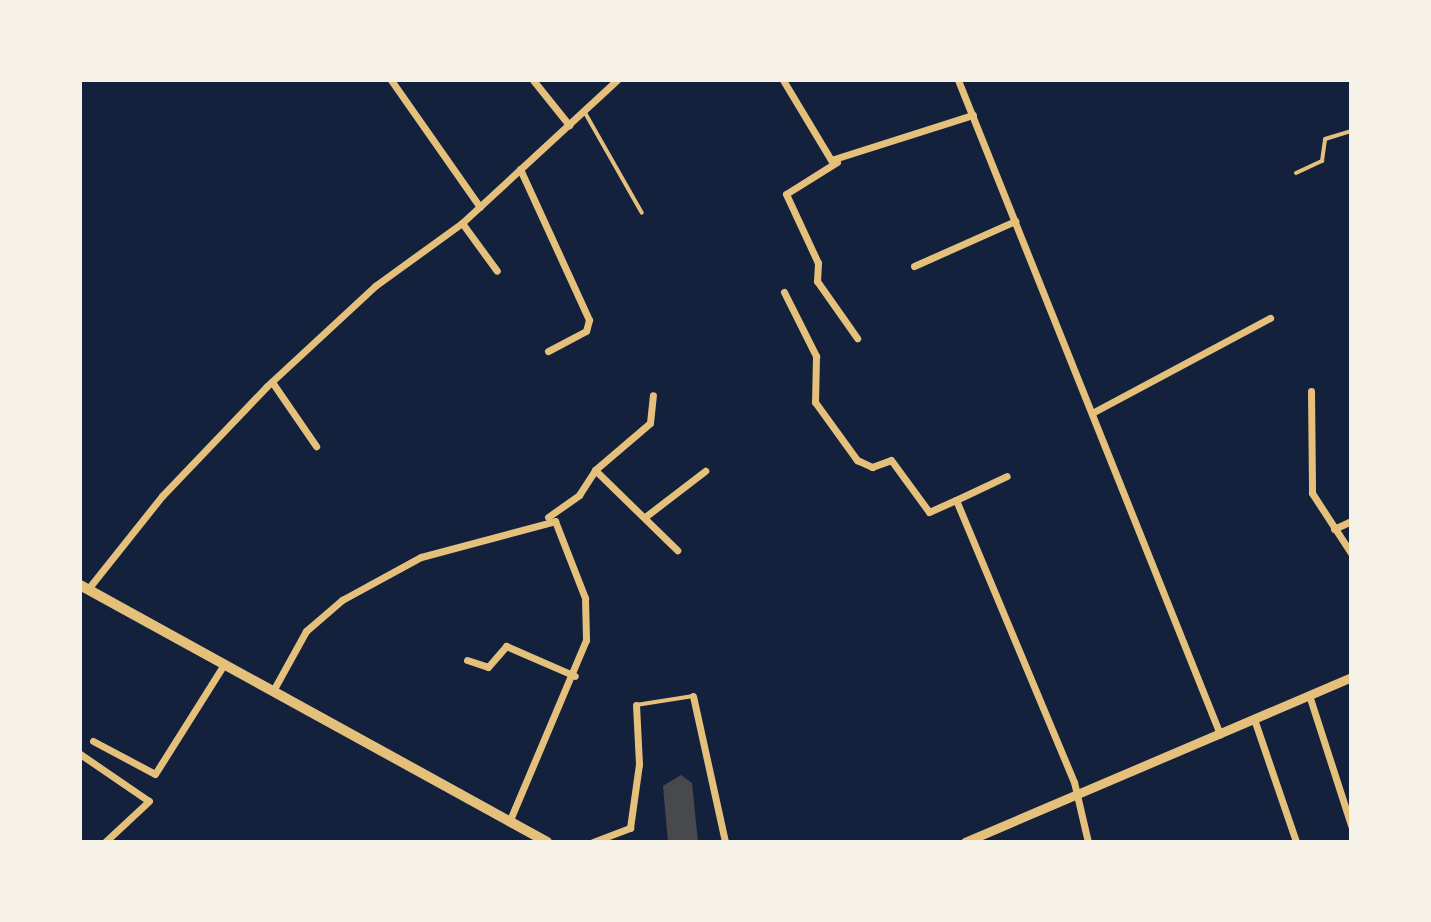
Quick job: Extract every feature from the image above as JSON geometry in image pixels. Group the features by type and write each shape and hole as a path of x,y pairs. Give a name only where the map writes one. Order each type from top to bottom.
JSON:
{"main road":[{"path":"84,587 547,842"}],"street":[{"path":"391,80 480,207"},
{"path":"533,80 569,125"},
{"path":"84,587 162,496 272,382 375,286 462,223 617,80"},
{"path":"783,80 817,145 839,161"},
{"path":"958,80 1220,734"},
{"path":"857,338 817,281 818,263 786,194 839,161 973,115"},
{"path":"520,169 589,320 586,331 548,351"},
{"path":"914,266 1015,221"},
{"path":"462,223 497,271"},
{"path":"784,292 816,356 815,402 857,460 872,467 891,460 929,512 1007,476"},
{"path":"1092,413 1270,318"},
{"path":"272,382 316,446"},
{"path":"1311,391 1309,483 1351,553"},
{"path":"274,689 306,631 342,600 421,557 548,517 579,495 595,470 650,423 653,395"},
{"path":"595,470 677,550"},
{"path":"645,517 705,471"},
{"path":"956,500 1075,795 1088,842"},
{"path":"509,822 548,720 575,676 586,640 585,598 563,535 548,517"},
{"path":"1334,529 1351,521"},
{"path":"467,660 488,667 506,646 575,676"},
{"path":"93,741 155,774 225,663"},
{"path":"971,841 1351,677"},
{"path":"1309,695 1351,825"},
{"path":"693,696 725,842"},
{"path":"593,842 630,828 636,705"},
{"path":"1254,719 1296,842"},
{"path":"80,754 149,801 105,842"}],"lane":[{"path":"584,111 642,213"},
{"path":"1296,173 1322,161 1325,139 1351,131"},
{"path":"636,705 693,696"}],"building":[{"path":"681,775 692,783 698,842 668,842 663,786"}]}
